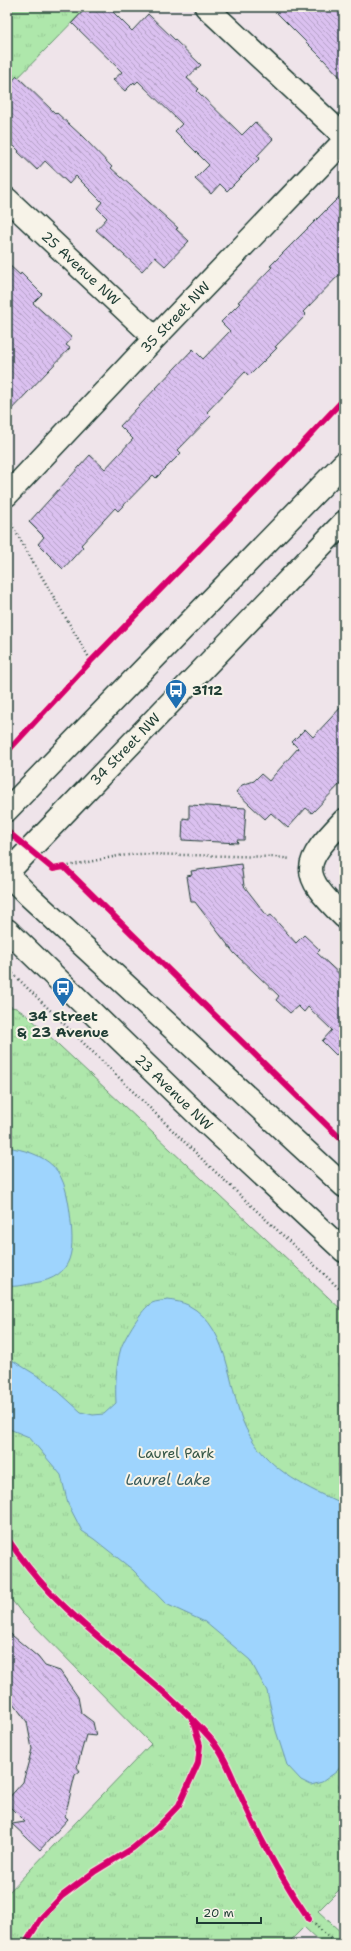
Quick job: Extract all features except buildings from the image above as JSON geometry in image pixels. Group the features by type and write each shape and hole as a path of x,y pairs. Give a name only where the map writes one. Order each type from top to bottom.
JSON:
{"main road":[{"path":"206,7 344,136"},
{"name":"35 Street NW","path":"7,495 344,141"},
{"name":"25 Avenue NW","path":"7,199 155,338"},
{"path":"7,810 344,463"},
{"name":"34 Street NW","path":"7,873 344,522"},
{"path":"344,820 318,848 310,866 317,888 324,898 344,916"},
{"path":"7,873 28,896 344,1186"},
{"name":"23 Avenue NW","path":"7,930 200,1117 344,1251"}],"path":[{"path":"7,517 91,661"},
{"path":"53,869 118,856 141,854 275,857 294,860 310,866"},
{"path":"7,968 205,1162 344,1293"},
{"path":"305,1913 309,1919 336,1944"}],"green space":[{"path":"7,7 87,7 7,89"},
{"name":"Laurel Park","path":"7,1006 16,1008 28,1016 344,1312 344,1885 318,1911 344,1935 344,1944 322,1944 304,1927 287,1944 7,1944 7,1894 151,1744 21,1612 7,1594"}],"water":[{"path":"7,1147 26,1151 38,1156 54,1167 58,1172 67,1195 72,1238 69,1259 65,1267 58,1274 48,1280 14,1286 7,1286"},
{"name":"Laurel Lake","path":"168,1300 181,1302 188,1305 203,1316 214,1330 222,1347 242,1420 250,1436 268,1460 291,1478 344,1505 344,1763 336,1772 322,1782 311,1785 301,1780 287,1765 276,1731 267,1691 250,1660 205,1622 166,1604 133,1570 82,1531 68,1504 61,1475 29,1437 7,1428 7,1357 49,1383 81,1412 93,1415 104,1414 116,1403 118,1361 121,1348 126,1337 148,1306 154,1302"}],"cycle path":[{"path":"7,752 91,661 344,399"},
{"path":"7,831 53,869 64,867 344,1142"},
{"path":"7,1538 38,1579 69,1611 173,1700 211,1739 225,1762 266,1848 309,1919"},
{"path":"25,1944 42,1917 62,1896 94,1872 133,1848 157,1828 179,1805 198,1763 200,1745 193,1722"}],"place":[{"name":"3112","path":"176,710"},
{"name":"34 Street & 23 Avenue","path":"63,1008"}]}
